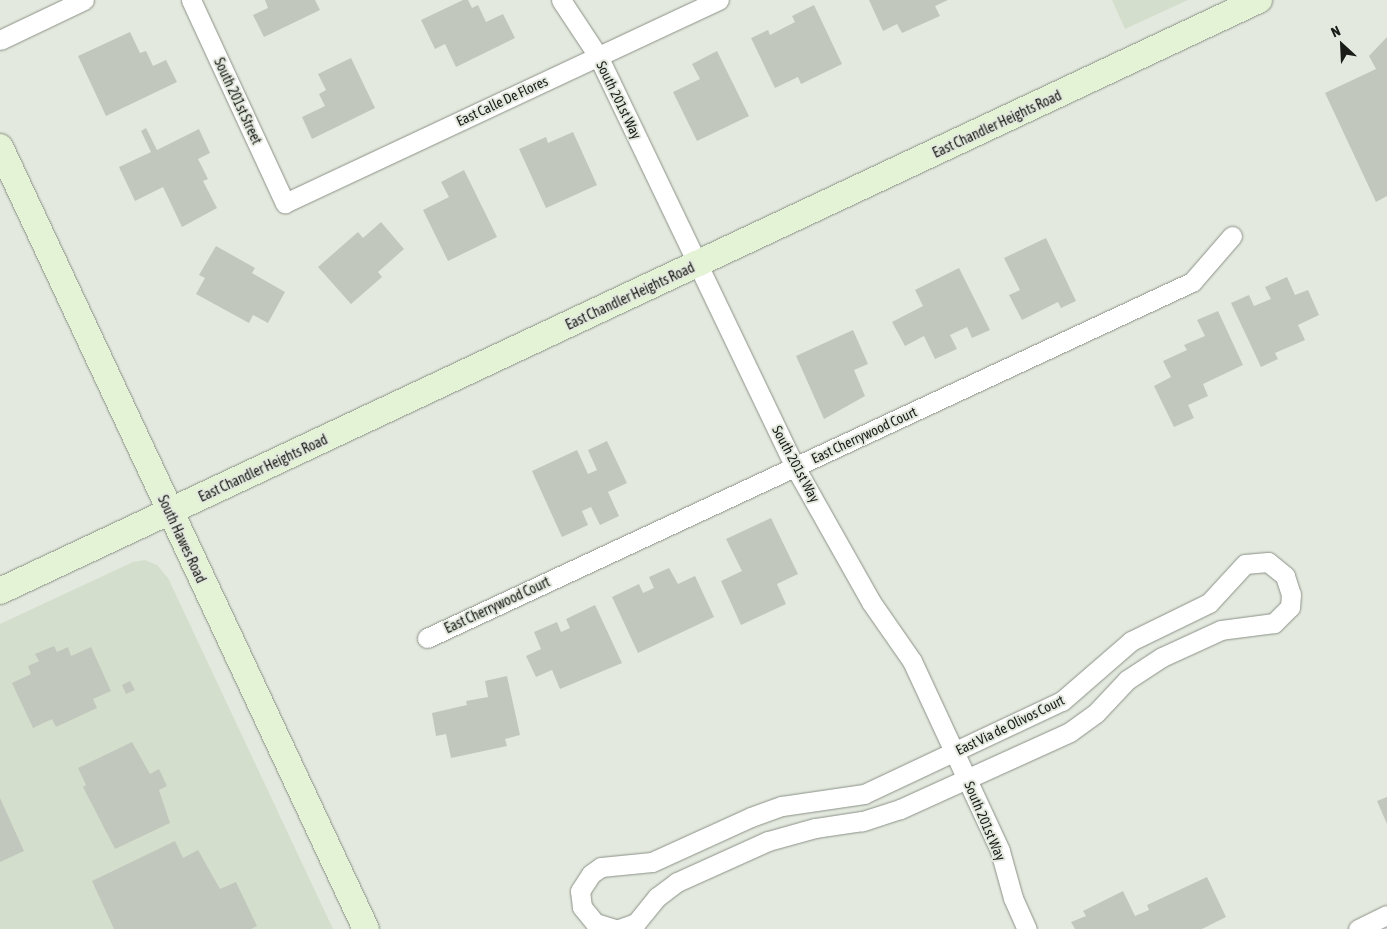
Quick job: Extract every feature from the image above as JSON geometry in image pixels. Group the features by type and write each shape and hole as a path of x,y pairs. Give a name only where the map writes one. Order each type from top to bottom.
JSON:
{"main road":[{"name":"East Chandler Heights Road","path":"0,591 1260,0"},
{"name":"South Hawes Road","path":"0,147 366,929"}],"street":[{"path":"0,40 84,0"},
{"name":"South 201st Street","path":"191,0 285,203"},
{"name":"South 201st Way","path":"561,0 598,56 795,467 871,602 912,661 1000,851 1012,898 1027,929"},
{"name":"East Calle De Flores","path":"285,203 719,0"},
{"name":"East Cherrywood Court","path":"427,638 1192,282 1232,236"},
{"name":"East Via de Olivos Court","path":"1268,562 1285,576 1291,594 1290,607 1274,623 1221,630 1162,657 1127,680 1096,713 1070,732 968,781 871,819 785,835 699,872 668,888 636,923 617,929 595,923 582,907 580,891 591,874 600,867 652,862 751,816 782,806 864,794 1056,704 1083,684 1107,660 1131,641 1209,603 1245,564 1268,562"},
{"path":"1107,660 1127,680"},
{"path":"864,794 871,819"},
{"path":"686,847 699,872"},
{"path":"1358,929 1387,915"}],"shaded area":[{"path":"1112,0 1188,0 1125,29"},
{"path":"145,560 157,565 168,578 333,929 0,929 0,624 133,562"}],"building":[{"path":"265,0 315,0 320,10 264,37 253,15 268,8"},
{"path":"463,0 468,0 472,8 478,5 486,22 503,14 515,38 456,67 445,44 435,49 421,20"},
{"path":"869,0 948,0 935,6 940,16 902,33 897,24 883,31"},
{"path":"814,5 842,64 801,84 798,77 775,88 751,38 768,30 770,35 795,22 792,16"},
{"path":"130,32 140,53 146,51 153,66 166,60 177,82 106,116 78,56"},
{"path":"1387,37 1387,196 1376,202 1325,93 1376,69 1369,56"},
{"path":"717,51 749,116 697,141 673,92 700,79 692,64"},
{"path":"351,58 375,108 312,139 302,117 325,106 319,94 326,90 318,74"},
{"path":"146,128 157,150 199,129 210,153 198,159 208,179 203,181 217,208 182,227 163,187 135,201 119,167 151,152 141,131"},
{"path":"573,132 597,185 546,208 519,149 546,137 548,143"},
{"path":"464,170 497,237 448,261 423,210 449,197 441,182"},
{"path":"381,222 404,249 378,272 382,277 351,304 318,267 358,232 363,238"},
{"path":"1046,238 1076,301 1061,308 1058,302 1022,320 1009,295 1020,290 1004,258"},
{"path":"216,246 255,268 252,273 285,292 268,323 253,315 249,323 196,294 205,278 199,275"},
{"path":"959,268 990,330 972,338 967,327 950,335 957,349 935,359 924,336 905,346 892,322 923,306 915,290"},
{"path":"1287,277 1295,295 1308,290 1319,315 1298,325 1305,340 1275,353 1278,359 1261,367 1231,303 1249,295 1254,306 1271,299 1265,287"},
{"path":"1218,311 1243,365 1203,384 1208,396 1188,405 1194,418 1174,427 1154,386 1171,377 1163,361 1187,350 1184,345 1205,336 1197,320"},
{"path":"853,330 868,364 854,370 865,396 824,419 796,356"},
{"path":"607,441 627,483 608,492 619,516 600,525 591,507 582,511 588,525 562,537 532,471 577,450 588,474 597,470 588,450"},
{"path":"771,518 798,574 777,584 786,604 741,625 721,581 742,571 726,539"},
{"path":"669,568 678,584 695,576 714,617 638,653 612,597 639,584 643,593 654,588 649,577"},
{"path":"595,605 622,663 560,689 552,670 536,677 526,656 541,649 534,632 557,622 561,632 570,628 566,619"},
{"path":"54,646 57,652 68,647 71,656 91,647 111,691 93,699 97,708 56,727 52,719 33,728 12,683 31,674 28,666 39,661 35,654"},
{"path":"507,676 520,735 505,739 507,746 451,758 446,734 436,736 432,713 467,705 466,701 488,697 485,681"},
{"path":"130,681 135,690 126,694 122,685"},
{"path":"132,742 150,774 159,769 167,786 159,790 170,823 115,849 83,787 86,785 78,768"},
{"path":"1387,797 1387,824 1377,801"},
{"path":"0,798 24,851 0,862"},
{"path":"175,841 183,858 198,850 220,889 236,882 257,926 251,929 114,929 92,881"},
{"path":"1207,877 1226,917 1202,929 1075,929 1071,922 1086,916 1083,911 1123,891 1135,916 1149,910 1147,905"}]}
